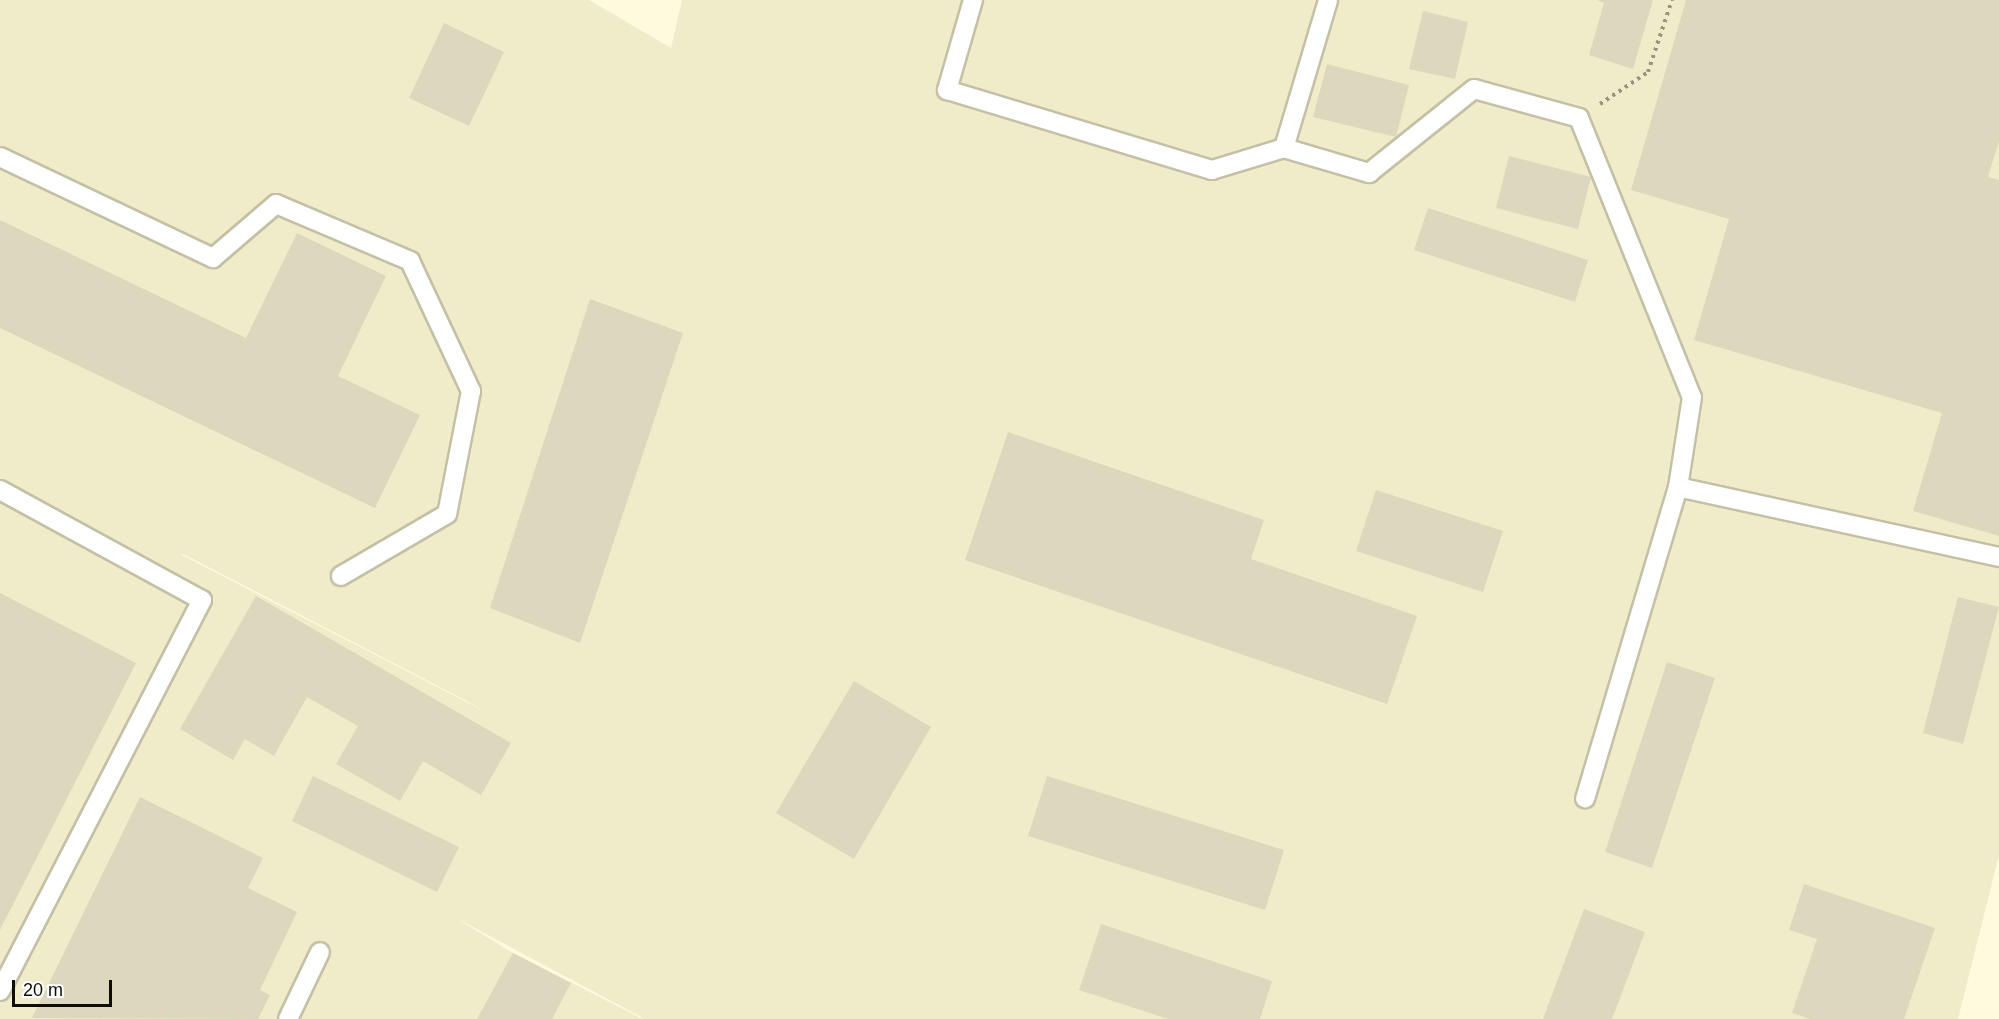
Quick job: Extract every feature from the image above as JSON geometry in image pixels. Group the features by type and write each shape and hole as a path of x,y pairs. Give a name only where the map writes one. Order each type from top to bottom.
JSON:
{"lane":[{"path":"973,0 947,90 1212,170 1284,148 1370,173 1474,89 1579,118 1692,397 1678,487 1585,798"},
{"path":"1284,148 1328,0"},
{"path":"0,157 213,258 276,204 410,261 471,391 447,514 341,576"},
{"path":"1678,487 1999,557"},
{"path":"0,490 202,600 0,991"},
{"path":"288,1019 320,952"}],"path":[{"path":"1579,118 1648,72 1672,0"}],"shaded area":[{"path":"0,0 589,0 671,48 682,0 1999,0 1999,855 1958,1019 645,1019 456,918 513,953 643,1019 0,1019","holes":["183,554 488,713 182,555"]}],"building":[{"path":"1597,0 1653,0 1633,69 1589,55 1604,3"},
{"path":"1686,0 1999,0 1999,141 1988,177 1999,180 1999,536 1913,511 1942,413 1694,340 1729,219 1631,190"},
{"path":"1423,11 1468,22 1455,79 1409,69"},
{"path":"444,23 504,52 469,126 409,98"},
{"path":"1327,64 1409,85 1396,137 1313,117"},
{"path":"1509,156 1591,177 1578,229 1496,208"},
{"path":"1428,208 1588,260 1575,302 1414,250"},
{"path":"0,220 246,338 297,233 386,276 338,376 420,415 375,508 0,328"},
{"path":"590,299 683,333 580,643 490,608"},
{"path":"1008,432 1264,520 1251,559 1417,616 1387,704 965,560"},
{"path":"1376,490 1503,531 1483,592 1356,551"},
{"path":"0,593 136,663 0,930"},
{"path":"256,596 511,743 481,795 423,761 400,801 336,764 358,726 307,697 274,756 245,739 233,760 180,729"},
{"path":"1958,597 1999,607 1963,744 1923,733"},
{"path":"1667,662 1715,678 1652,868 1605,852"},
{"path":"854,681 931,727 854,859 776,813"},
{"path":"313,776 459,847 437,892 292,821"},
{"path":"1047,776 1284,850 1265,910 1028,836"},
{"path":"140,797 263,858 248,888 297,912 260,990 270,995 258,1019 32,1018"},
{"path":"1804,884 1935,928 1904,1019 1810,1019 1792,1013 1817,939 1789,930"},
{"path":"1584,909 1645,932 1612,1019 1543,1019"},
{"path":"1101,924 1272,981 1260,1019 1168,1019 1079,990"},
{"path":"513,953 571,983 552,1019 477,1019"}]}
